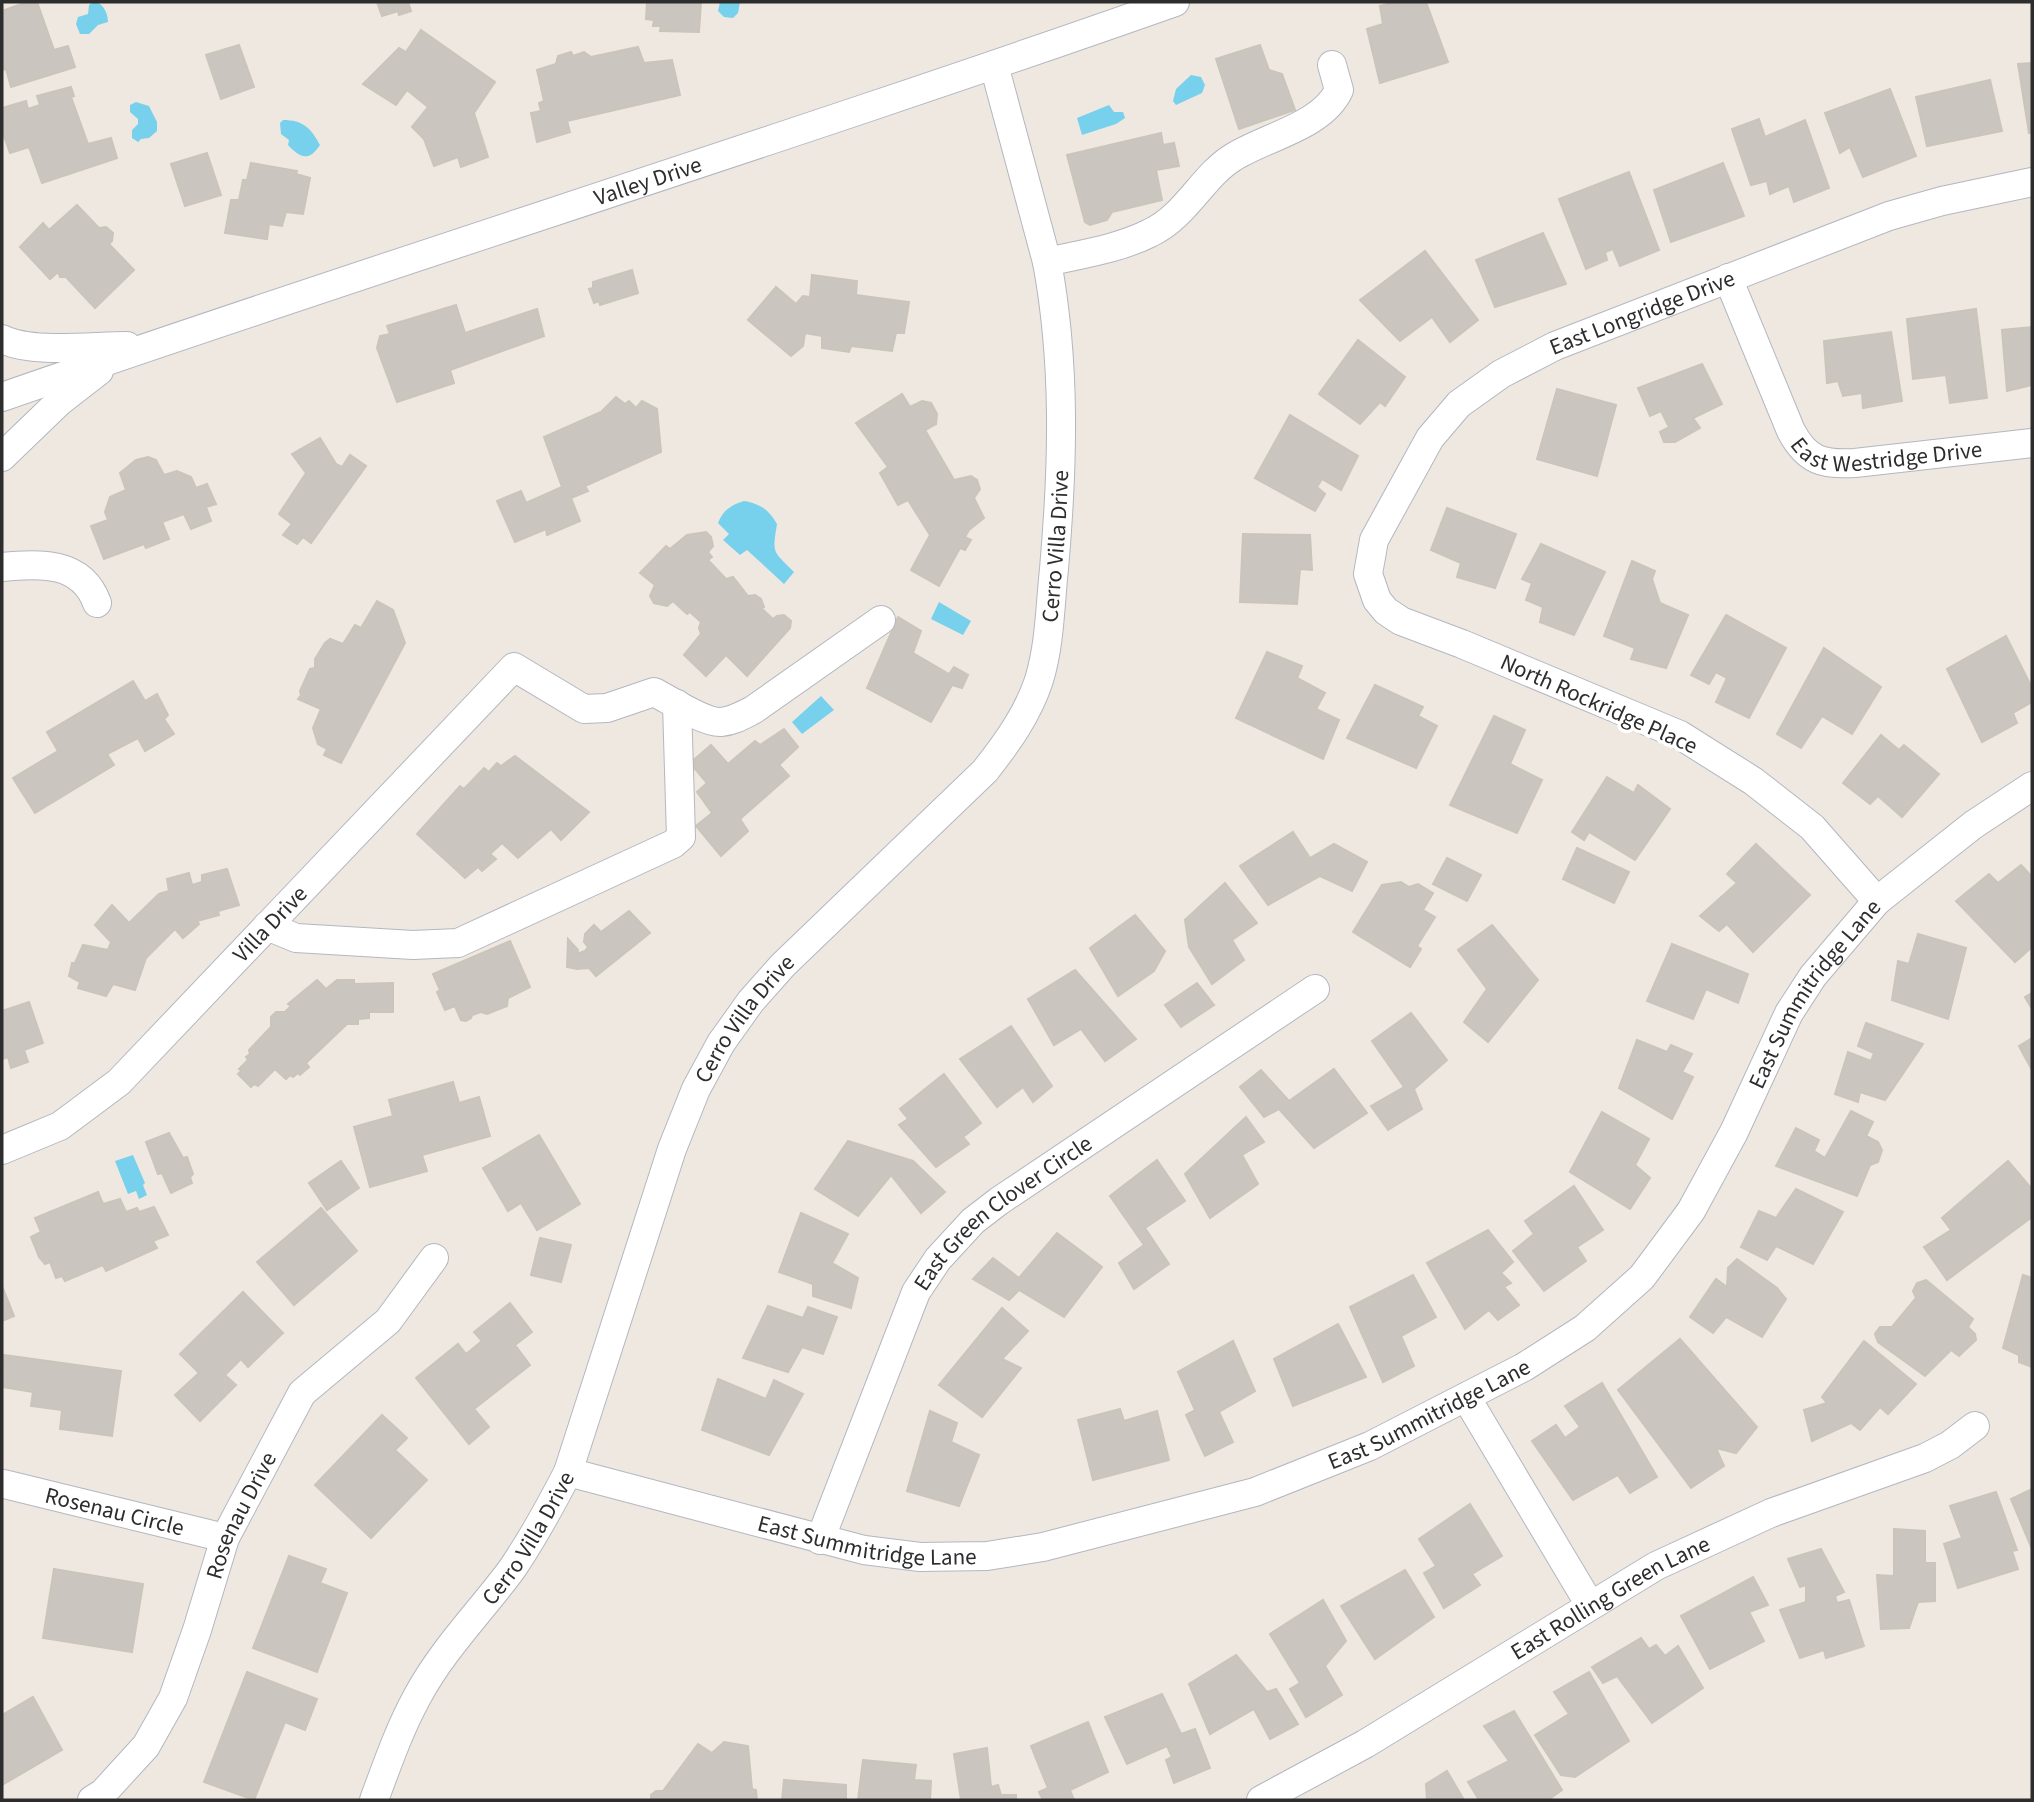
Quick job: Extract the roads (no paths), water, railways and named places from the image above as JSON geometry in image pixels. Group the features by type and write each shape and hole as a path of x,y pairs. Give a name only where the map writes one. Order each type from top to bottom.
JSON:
{"street":[{"name":"Valley Drive","path":"2,397 1175,2"},
{"name":"Cerro Villa Drive","path":"374,1800 396,1739 418,1695 441,1660 512,1567 548,1511 568,1472 672,1149 696,1088 721,1043 751,1001 783,965 985,771 1008,741 1038,682 1046,653 1057,529 1063,403 1053,294 1047,262 994,65"},
{"path":"1047,262 1125,244 1152,232 1174,217 1230,159 1320,113 1339,90 1332,65"},
{"name":"East Longridge Drive","path":"1371,585 1368,574 1374,540 1430,438 1459,404 1501,374 1555,346 1889,216 1942,201 2032,182"},
{"name":"East Westridge Drive","path":"1728,278 1791,431 1805,452 1818,460 1835,464 1855,463 2032,443"},
{"path":"2,339 13,345 32,348 150,345"},
{"name":"Valley Drive","path":"2,457 59,402 118,357"},
{"path":"2,567 37,564 61,568 88,585 97,603"},
{"name":"North Rockridge Place","path":"1371,585 1377,600 1386,611 1401,621 1680,736 1753,781 1812,827 1877,901"},
{"path":"267,926 296,938 413,945 458,943 673,844 681,836 677,704 719,723 733,719 782,691 881,621"},
{"name":"Villa Drive","path":"2,1150 60,1126 119,1082 514,667 584,709 607,708 654,692 677,704"},
{"name":"East Summitridge Lane","path":"568,1472 864,1550 920,1557 987,1556 1043,1547 1255,1492 1370,1446 1524,1367 1585,1328 1642,1277 1691,1211 1734,1132 1789,1013 1813,976 1877,901 1973,825 2032,786"},
{"name":"East Green Clover Circle","path":"820,1540 900,1327 916,1292 938,1259 973,1221 999,1200 1315,989"},
{"name":"Rosenau Drive","path":"92,1800 103,1793 146,1746 173,1698 225,1538 302,1393 388,1321 435,1258"},
{"path":"1466,1397 1590,1605"},
{"name":"East Rolling Green Lane","path":"1261,1800 1376,1738 1656,1566 1771,1513 1924,1458 1950,1445 1975,1426"},
{"name":"Rosenau Circle","path":"4,1484 225,1538"}],"water":[{"path":"93,2 104,9 108,22 98,25 89,34 80,34 76,24 78,17 88,14 89,5"},
{"path":"720,2 740,2 738,13 733,18 724,17 718,11"},
{"path":"1191,75 1201,77 1205,85 1202,93 1176,105 1173,101 1176,89"},
{"path":"136,102 149,106 157,122 157,131 138,142 132,138 132,130 138,124 138,119 130,112 130,105"},
{"path":"1109,105 1114,112 1123,112 1125,118 1116,124 1082,135 1077,118"},
{"path":"283,120 301,123 310,130 320,145 312,154 300,155 288,145 289,140 281,134 280,123"},
{"path":"744,501 764,508 777,524 776,551 794,572 784,584 747,550 740,555 723,540 729,534 718,523 720,518 735,504"},
{"path":"939,602 971,621 963,635 931,619"},
{"path":"821,696 834,710 802,734 792,722"},
{"path":"133,1155 147,1195 139,1199 136,1191 128,1194 115,1161"}]}
